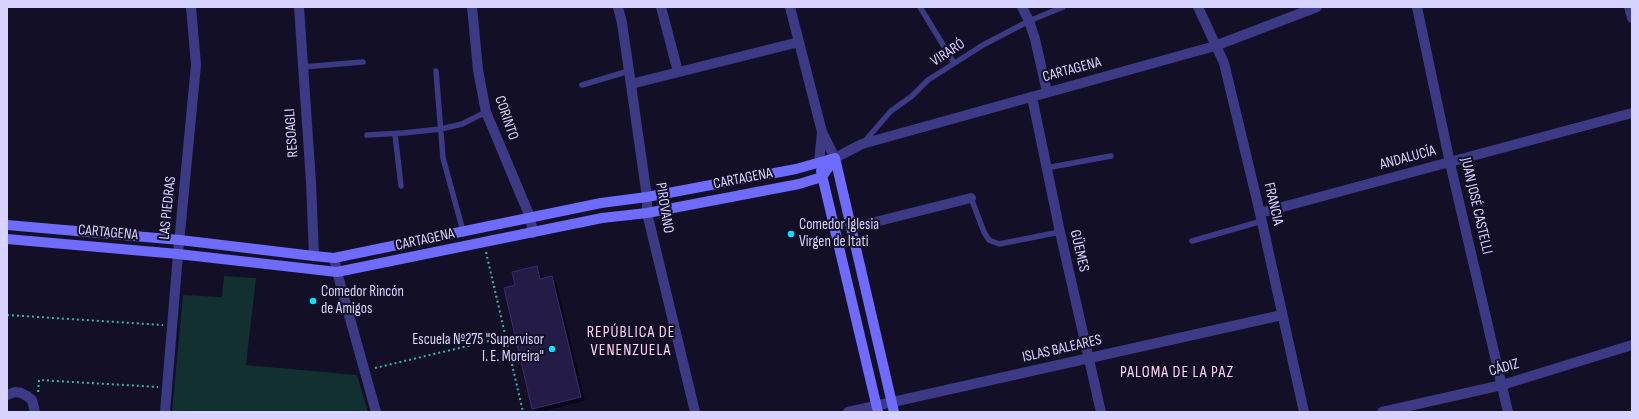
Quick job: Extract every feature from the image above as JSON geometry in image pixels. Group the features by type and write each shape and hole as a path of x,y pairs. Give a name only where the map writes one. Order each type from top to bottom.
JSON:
{"main road":[{"name":"CARTAGENA","path":"7,225 180,240 334,258 601,203 647,197 789,170 835,158"},
{"name":"CARTAGENA","path":"7,239 178,254 337,272 602,218 647,213 799,184 822,176 835,158"},
{"path":"835,158 893,407"},
{"path":"819,162 877,409"}],"street":[{"name":"LAS PIEDRAS","path":"165,412 196,65 191,7"},
{"name":"RESOAGLI","path":"299,7 311,182 314,256"},
{"name":"CORINTO","path":"472,7 478,70 486,112 530,217 533,233"},
{"name":"PIROVANO","path":"618,7 622,23 647,197 647,213 695,412"},
{"path":"661,7 678,72"},
{"path":"790,7 822,132 835,158"},
{"path":"1022,7 1029,20 1035,39 1047,92"},
{"name":"FRANCIA","path":"1198,7 1224,63 1261,217 1304,412"},
{"name":"CARTAGENA","path":"835,158 862,144 1215,46 1317,7"},
{"name":"JUAN JOSÉ CASTELLI","path":"1417,7 1450,163 1508,412"},
{"path":"1629,7 1632,18"},
{"path":"631,84 799,42"},
{"name":"GÜEMES","path":"1032,97 1046,168 1100,412"},
{"name":"ANDALUCÍA","path":"1261,217 1632,113"},
{"path":"819,162 822,132"},
{"path":"851,228 971,198"},
{"path":"334,258 376,412"},
{"name":"ISLAS BALEARES","path":"848,412 893,407 1088,359 1282,315"},
{"name":"CÁDIZ","path":"1382,412 1405,409 1502,385 1632,344"},
{"path":"7,395 15,392 27,396 32,400 35,412"}],"lane":[{"path":"920,7 954,63"},
{"name":"VIRARÓ","path":"862,144 891,111 912,96 928,80 983,45 1029,20 1063,7"},
{"path":"303,67 363,62"},
{"path":"436,71 443,158 462,232"},
{"path":"582,85 629,71"},
{"path":"367,135 395,134 441,129 462,124 486,112"},
{"path":"395,134 401,186"},
{"path":"1046,168 1111,156"},
{"path":"971,198 984,232 990,240 999,244 1060,232"},
{"path":"1192,241 1261,217"}],"path":[{"path":"484,243 523,412"},
{"path":"7,315 172,325"},
{"path":"364,370 506,337"},
{"path":"38,393 39,380 167,388"}],"green space":[{"path":"224,276 256,278 246,365 357,375 368,412 172,412 183,295 222,297"}],"building":[{"path":"537,266 540,279 552,276 581,397 532,409 504,288 515,285 512,272"}],"place":[{"name":"Comedor Iglesia Virgen de Itati","path":"791,234"},
{"name":"Comedor Rincón de Amigos","path":"313,301"},
{"name":"Escuela Nº275 \"Supervisor I. E. Moreira\"","path":"552,349"}],"district":[{"name":"REPÚBLICA DE VENENZUELA","path":"631,342"},
{"name":"PALOMA DE LA PAZ","path":"1177,373"}]}
